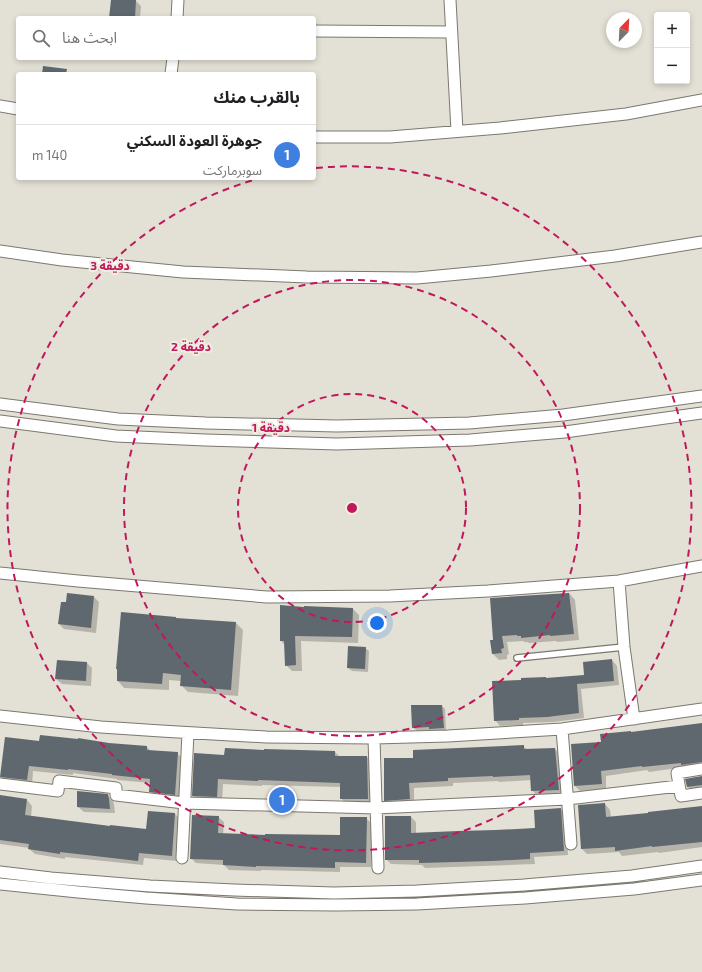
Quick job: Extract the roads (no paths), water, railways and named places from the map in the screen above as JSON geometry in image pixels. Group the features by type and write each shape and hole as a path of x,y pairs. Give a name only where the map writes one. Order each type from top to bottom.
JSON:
{"street":[{"path":"177,16 178,0"},
{"path":"450,0 457,132"},
{"path":"316,31 451,32"},
{"path":"171,72 173,60"},
{"path":"316,137 390,137 457,132 626,114 702,100"},
{"path":"0,106 16,109"},
{"path":"0,251 62,260 183,272 307,277 417,278 491,271 615,256 702,242"},
{"path":"0,404 118,419 337,426 477,422 563,415 702,396"},
{"path":"0,421 116,436 338,444 470,440 557,433 702,413"},
{"path":"0,573 85,582 267,597 390,596 488,591 619,581 702,566"},
{"path":"619,581 624,648 634,719"},
{"path":"0,718 266,737 374,738 448,736 562,729 702,709"},
{"path":"562,729 571,844"},
{"path":"182,858 188,732"},
{"path":"374,738 378,868"},
{"path":"702,769 677,773 681,796 702,793"},
{"path":"0,784 58,791 58,781 116,788 116,795 184,803 376,808 567,799 679,786"},
{"path":"0,872 51,878 158,886 334,893 417,891 524,885 632,876 702,866"},
{"path":"0,884 153,899 238,904 336,905 417,904 525,898 634,889 702,880"}],"lane":[{"path":"517,658 624,648"}],"place":[{"name":"جوهرة العودة السكني","path":"282,800"}]}
